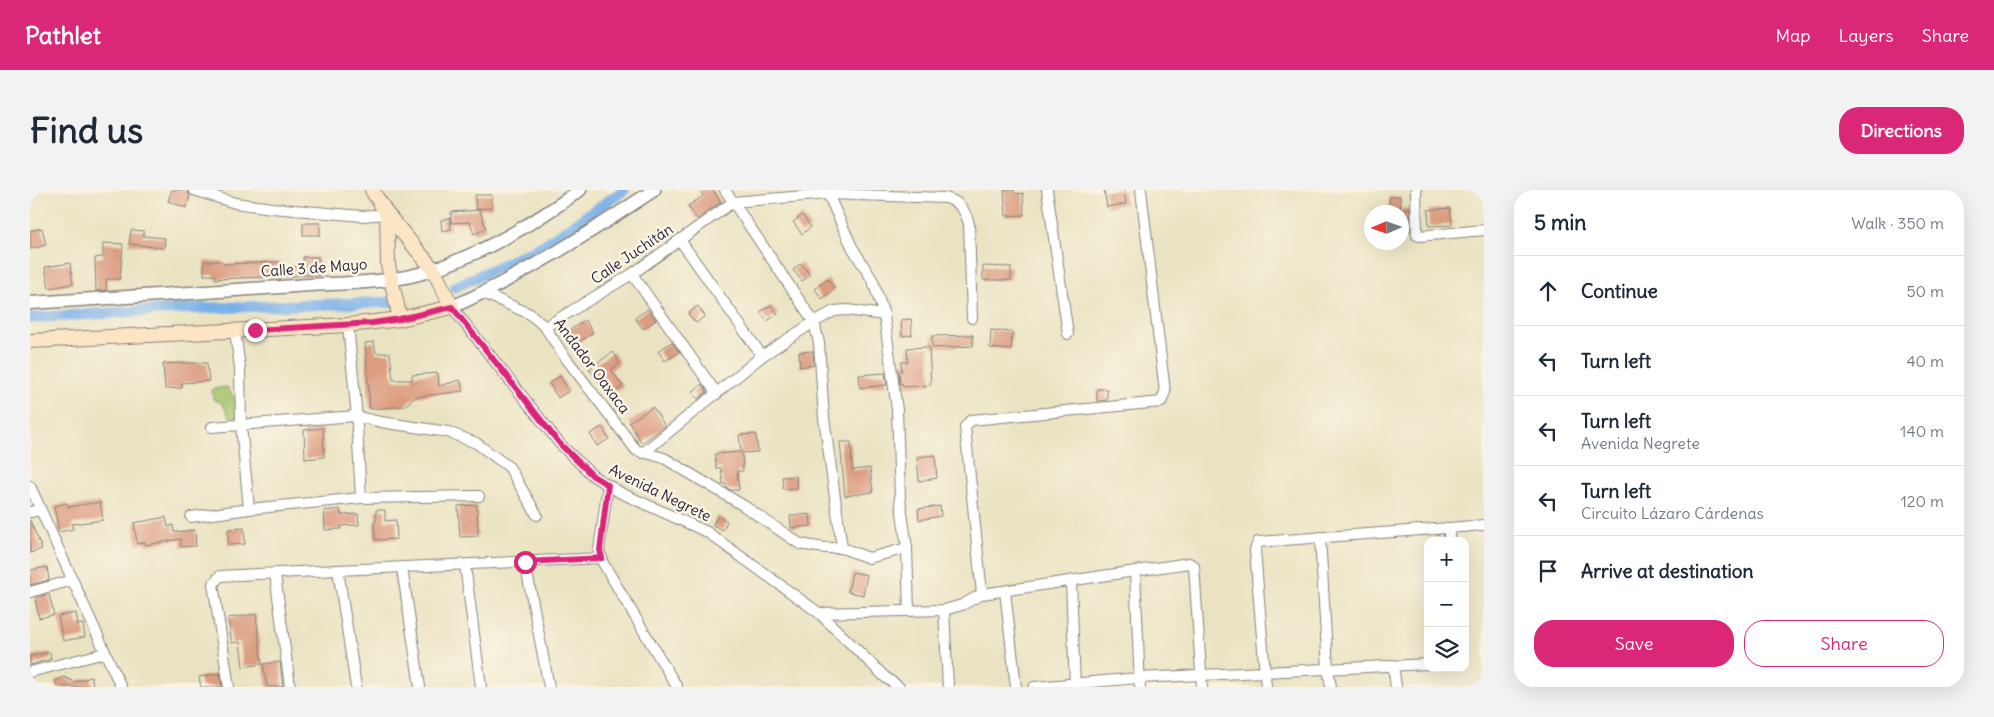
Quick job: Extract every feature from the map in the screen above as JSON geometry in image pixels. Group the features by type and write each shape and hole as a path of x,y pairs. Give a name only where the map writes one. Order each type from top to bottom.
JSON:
{"main road":[{"path":"30,341 348,325 400,319 452,307 433,269 386,214 372,190"},
{"path":"386,214 388,265 400,319"}],"street":[{"path":"194,190 235,203 362,216 386,214"},
{"name":"Calle 3 de Mayo","path":"30,302 391,279 433,269 495,243 580,190"},
{"path":"452,307 483,293 566,248 654,190"},
{"path":"726,190 814,322 819,343 824,418 842,548"},
{"path":"1047,190 1068,334"},
{"path":"982,594 965,427 971,420 1161,402 1165,392 1141,190"},
{"path":"1416,190 1417,235 1484,230"},
{"path":"733,202 828,194 926,196 955,200 966,212 969,224 972,318"},
{"path":"828,194 852,248 873,281 884,315 896,410 900,498 907,548 909,611"},
{"name":"Calle Juchitán","path":"545,327 632,274 733,202"},
{"path":"680,240 762,356"},
{"path":"632,274 717,394"},
{"name":"Andador Oaxaca","path":"483,293 530,314 545,327 562,353 636,450 643,453"},
{"name":"Avenida Negrete","path":"452,307 560,444 593,476 706,532 819,613 885,677 899,687"},
{"path":"643,453 762,356 814,322 834,311 847,310 884,315"},
{"path":"348,325 361,498"},
{"path":"235,330 240,368 241,425 249,509"},
{"path":"212,427 355,416 381,422 448,432 476,443 509,467 537,514"},
{"path":"643,453 664,458 744,506 800,544 824,548 842,548 869,558 907,548"},
{"path":"608,485 600,550 602,558 677,687"},
{"path":"30,486 35,511 73,580 121,687"},
{"path":"192,517 249,509 361,498 479,496"},
{"path":"1266,687 1255,550 1258,542 1484,525"},
{"path":"1449,528 1449,537"},
{"path":"1320,538 1328,669 1331,687"},
{"path":"229,687 213,584 220,576 602,558"},
{"path":"525,562 548,687"},
{"path":"819,613 944,610 962,605 982,594 1189,563 1194,566 1202,687"},
{"path":"465,565 481,687"},
{"path":"402,568 420,687"},
{"path":"338,570 356,687"},
{"path":"1135,571 1140,683"},
{"path":"275,574 290,687"},
{"path":"30,592 73,580"},
{"path":"1071,581 1075,686"},
{"path":"1005,590 1016,687"},
{"path":"944,610 948,687"},
{"path":"30,672 105,653"},
{"path":"1034,687 1140,683 1201,676 1424,664"},
{"path":"1393,666 1396,687"}],"green space":[{"path":"227,387 240,407 238,417 230,418 222,403 213,399 212,389"}],"building":[{"path":"172,190 187,190 190,196 186,208 168,201"},
{"path":"700,190 713,190 721,202 697,219 688,206 703,196"},
{"path":"1004,190 1014,190 1015,194 1023,193 1024,215 1006,216"},
{"path":"1104,190 1124,190 1126,204 1107,207"},
{"path":"475,195 492,195 492,208 476,209"},
{"path":"1400,196 1401,205 1389,205 1389,197"},
{"path":"1409,208 1410,208 1409,232"},
{"path":"1450,208 1452,225 1429,226 1428,210"},
{"path":"480,210 486,229 474,234 470,222 451,223 451,212"},
{"path":"802,215 811,227 802,234 793,222"},
{"path":"450,218 451,229 442,231 441,220"},
{"path":"303,223 320,223 320,235 303,235"},
{"path":"42,228 46,245 30,249 30,231"},
{"path":"131,230 144,231 143,236 165,238 164,248 129,244"},
{"path":"103,243 123,244 120,279 106,279 107,290 96,291 95,258 103,257"},
{"path":"303,257 318,257 319,275 215,279 215,275 204,275 204,261 222,261 223,264 281,262 281,267 303,266"},
{"path":"70,263 73,284 49,288 45,267"},
{"path":"801,263 810,275 802,281 793,270"},
{"path":"983,266 1011,267 1011,280 983,280"},
{"path":"828,279 835,289 822,299 815,289"},
{"path":"771,305 778,314 767,321 760,312"},
{"path":"698,306 705,316 696,323 688,314"},
{"path":"648,309 656,320 643,329 635,318"},
{"path":"911,319 912,335 902,336 901,320"},
{"path":"585,320 593,333 573,346 564,334"},
{"path":"991,330 1012,332 1011,350 990,348"},
{"path":"973,335 973,346 932,348 932,336"},
{"path":"374,342 376,353 390,353 393,380 412,380 412,375 438,373 439,386 460,380 463,391 416,397 404,406 370,409 365,343"},
{"path":"672,342 679,352 665,361 658,351"},
{"path":"929,347 931,385 903,387 903,384 900,384 899,371 902,371 901,362 908,362 907,348"},
{"path":"813,351 814,365 800,367 799,352"},
{"path":"613,352 620,363 611,370 623,386 609,396 589,369"},
{"path":"207,363 209,381 182,383 182,388 165,389 163,364"},
{"path":"885,373 887,385 860,388 859,375"},
{"path":"560,376 569,391 558,398 549,383"},
{"path":"702,384 707,392 698,399 692,392"},
{"path":"1097,389 1107,389 1107,400 1097,401"},
{"path":"653,407 665,426 642,443 629,422"},
{"path":"602,427 609,439 597,446 590,434"},
{"path":"323,428 324,457 305,459 304,430"},
{"path":"756,434 758,452 742,453 743,471 737,471 739,490 731,490 727,488 726,484 723,484 721,468 716,468 715,454 741,452 739,435"},
{"path":"840,442 851,442 852,470 870,468 873,492 845,496"},
{"path":"935,455 937,478 919,481 917,457"},
{"path":"796,476 797,488 783,489 782,477"},
{"path":"100,502 103,520 72,524 73,529 59,532 54,506 67,503 68,507"},
{"path":"477,505 478,536 460,537 458,506"},
{"path":"940,506 941,516 919,520 918,509"},
{"path":"340,509 341,515 358,514 359,525 341,526 341,529 325,530 324,511"},
{"path":"376,510 385,510 385,521 396,520 397,539 375,540 374,522 376,521"},
{"path":"810,514 811,526 791,528 790,516"},
{"path":"717,516 727,521 723,530 713,525"},
{"path":"166,517 168,527 173,525 174,532 195,530 196,546 181,547 181,539 146,545 145,542 137,544 134,523"},
{"path":"30,520 42,549 30,553"},
{"path":"244,528 245,544 228,545 228,529"},
{"path":"47,567 49,580 30,585 30,570"},
{"path":"852,572 867,575 863,595 848,592"},
{"path":"49,594 54,615 39,618 35,598"},
{"path":"76,613 78,625 83,624 85,637 63,641 58,616"},
{"path":"256,614 262,664 243,667 240,642 232,643 228,618"},
{"path":"50,652 51,659 30,665 30,656"},
{"path":"280,662 283,687 267,687 263,664"},
{"path":"220,673 222,687 201,687 199,677"},
{"path":"64,677 74,682 91,677 94,687 57,687 55,681"}],"waterway":[{"path":"455,287 544,245 624,190"},
{"path":"30,318 179,309 397,302"}],"route":[{"path":"255,330 373,323 452,307 560,444 593,476 608,485 600,550 602,558 525,562"}]}
